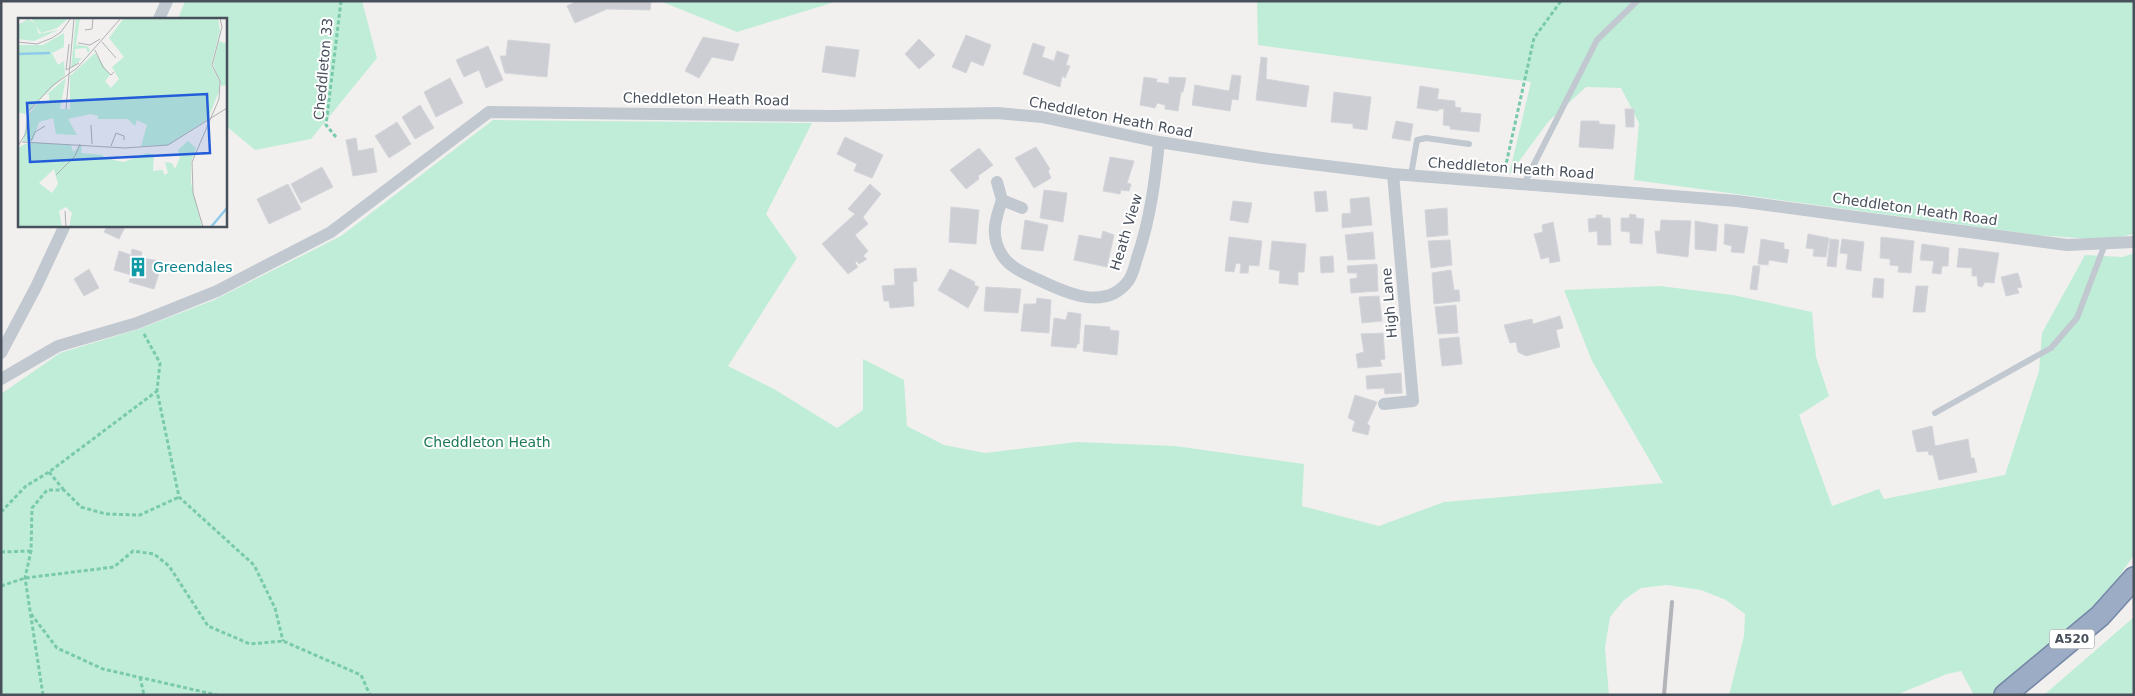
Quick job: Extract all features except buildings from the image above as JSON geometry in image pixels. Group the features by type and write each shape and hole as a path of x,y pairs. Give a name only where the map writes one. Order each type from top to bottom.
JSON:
{"highway":[{"name":"A520","path":"2005,695 2100,616 2134,578"}],"street":[{"path":"159,18 167,1"},
{"name":"Cheddleton Heath Road","path":"1,379 58,346 137,323 217,291 332,232 489,112 833,116 997,112 1042,117 1159,142 1262,158 1393,174 1737,201 2067,245 2134,242"},
{"name":"Heath View","path":"1002,200 993,224 996,242 1002,256 1016,269 1071,295 1085,298 1100,297 1118,290 1130,279 1154,196 1159,142"},
{"name":"High Lane","path":"1384,404 1412,401 1393,174"},
{"path":"997,182 1002,200 1022,208"},
{"path":"1,353 36,287 65,226"}],"lane":[{"path":"1524,184 1597,40 1637,1"},
{"path":"1411,175 1417,140 1426,138 1469,144"},
{"path":"1935,413 2051,348 2077,318 2105,244"}],"path":[{"name":"Cheddleton 33","path":"336,137 326,124 341,1"},
{"path":"1502,182 1534,38 1561,1"},
{"path":"137,323 160,363 157,391 179,497 254,565 275,608 283,641"},
{"path":"1,512 26,486 49,472 157,391"},
{"path":"49,472 81,507 106,514 140,515 179,497"},
{"path":"43,695 25,578 31,551 32,508 47,490 64,490"},
{"path":"1,552 31,551"},
{"path":"1,586 25,578 114,567 133,551 154,554 169,566 208,626 250,644 283,641 361,675 370,695"},
{"path":"30,613 57,648 103,669 216,695"},
{"path":"140,677 144,695"}],"green space":[{"path":"185,1 362,1 377,58 311,139 255,150 226,126 226,18 178,18"},
{"path":"660,1 838,1 737,32"},
{"path":"1257,1 2134,1 2134,234 2105,240 2037,235 1634,180 1639,123 1621,88 1586,87 1548,122 1509,175 1531,82 1258,45"},
{"name":"Cheddleton Heath","path":"493,120 812,123 766,214 797,258 728,366 774,389 837,428 863,410 863,359 904,380 907,426 944,445 985,453 1077,442 1175,446 1304,464 1302,506 1379,526 1444,502 1663,483 1592,361 1564,290 1660,286 1733,295 1812,312 1816,357 1829,396 1799,415 1832,506 1879,489 1884,499 2005,475 2039,371 2042,333 2085,255 2123,257 2134,253 2134,555 2109,591 2049,649 1994,695 1974,695 1961,671 1947,674 1896,695 1729,695 1744,636 1745,614 1726,600 1701,590 1667,585 1641,588 1624,600 1610,617 1605,648 1609,695 1,695 1,394 60,353 139,329 214,300 341,236"},
{"path":"2134,617 2134,695 2044,695 2045,694"}],"railway":[{"path":"1664,695 1672,602"}],"place":[{"name":"Greendales","path":"138,267"}]}
